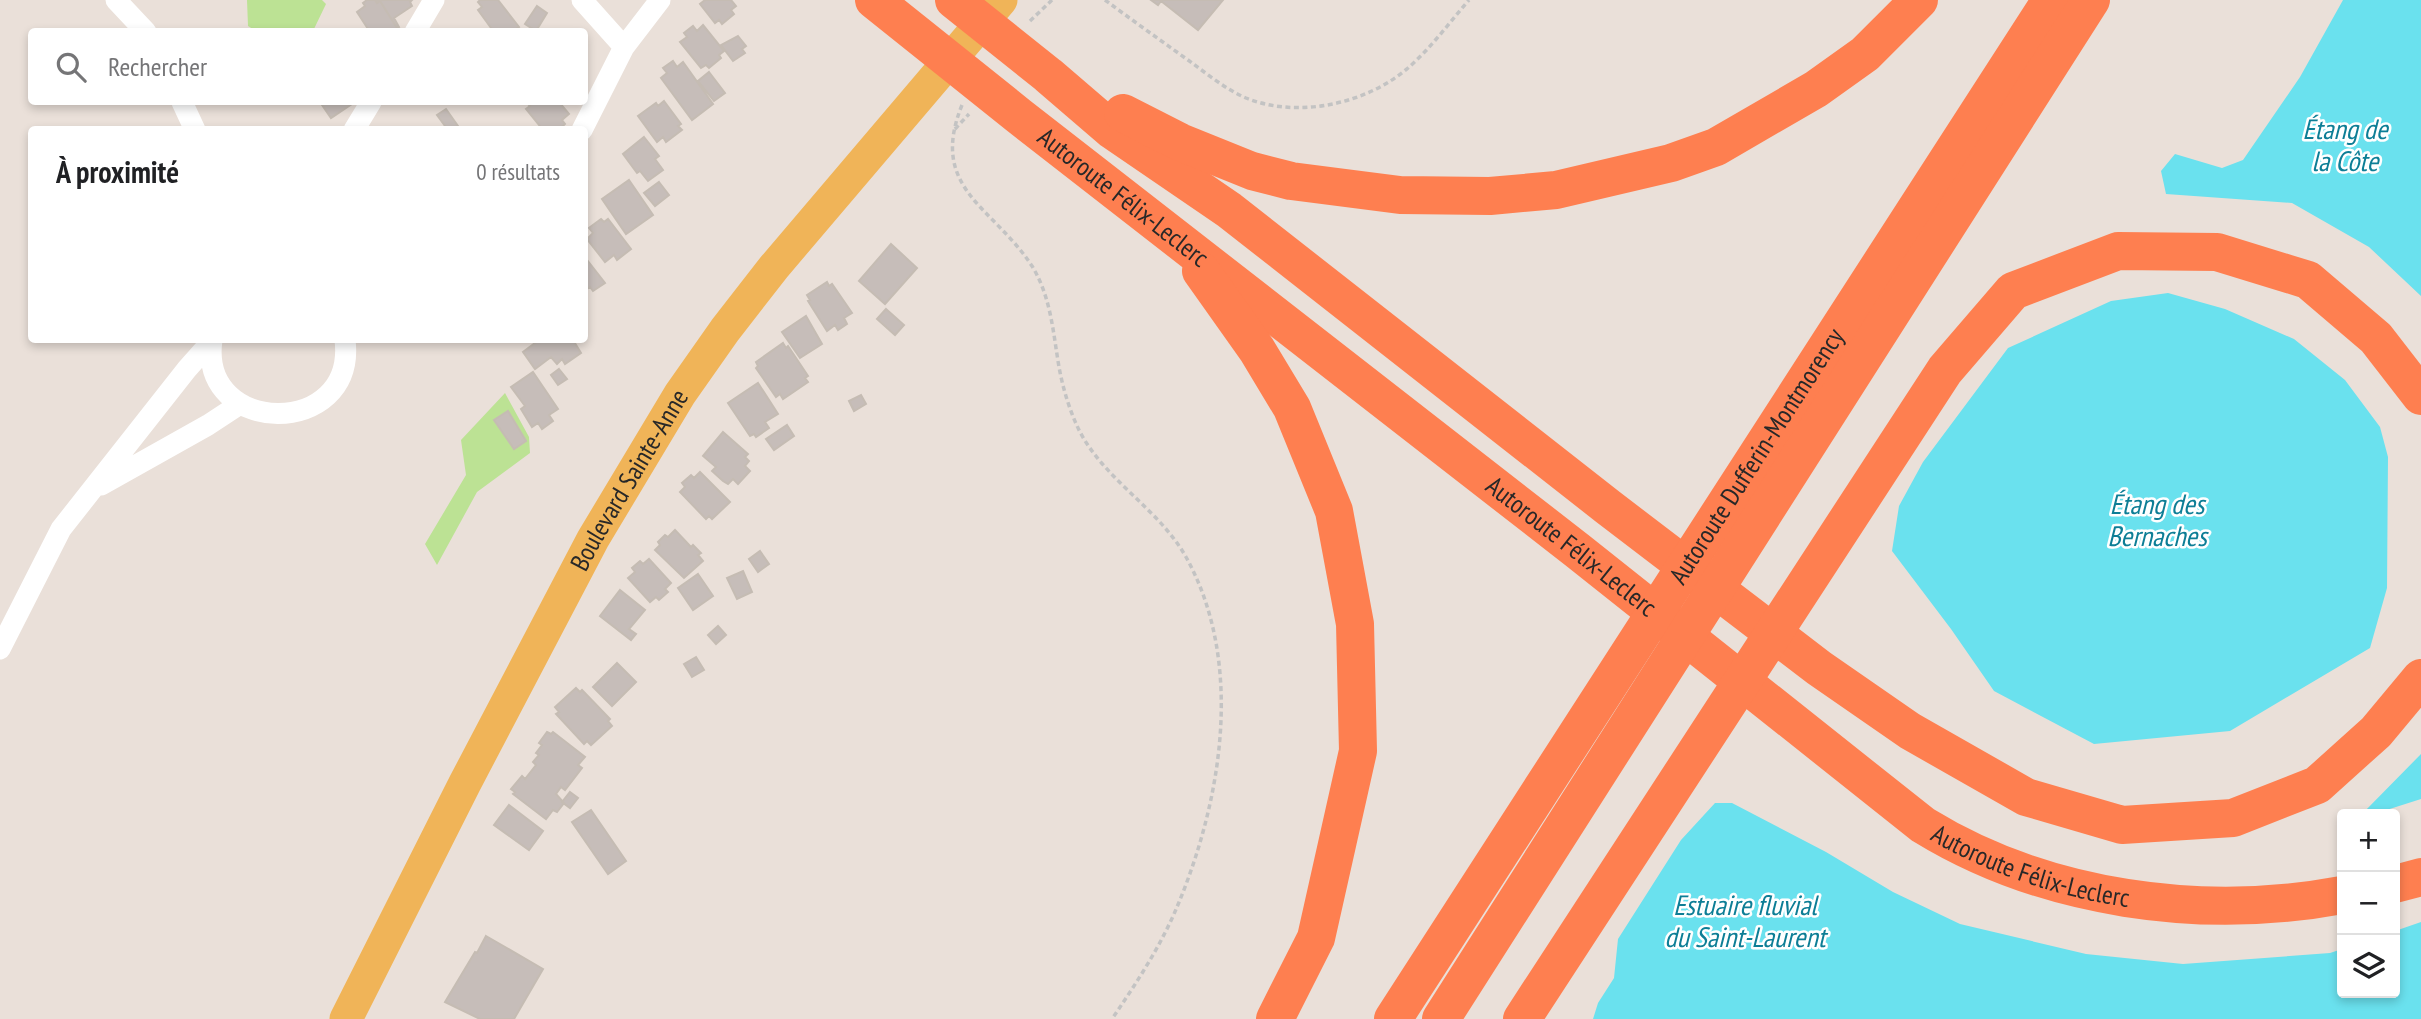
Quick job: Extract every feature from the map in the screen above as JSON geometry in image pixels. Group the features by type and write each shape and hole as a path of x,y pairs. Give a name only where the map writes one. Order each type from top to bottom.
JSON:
{"highway":[{"name":"Autoroute Félix-Leclerc","path":"874,0 1923,825 1955,845 1999,864 2096,893 2145,902 2265,905 2337,896"},
{"path":"954,0 1112,130 1228,209 1608,508 1819,668 1910,731 2026,797 2122,825 2233,818 2318,785 2376,732 2421,678"},
{"path":"1048,75 1077,85 1161,133 1252,171 1291,181 1399,195 1490,196 1556,190 1671,163 1716,147 1816,89 1865,54 1919,0"},
{"name":"Autoroute Dufferin-Montmorency","path":"1393,1019 2051,0"},
{"name":"Autoroute Dufferin-Montmorency","path":"1441,1019 2091,0"},
{"path":"1177,238 1257,350 1292,408 1335,511 1355,624 1358,751 1316,938 1275,1019"},
{"path":"1522,1019 1945,370 2013,292 2118,251 2217,252 2308,280 2376,338 2421,396"},
{"path":"2400,883 2421,877"}],"main road":[{"name":"Boulevard Sainte-Anne","path":"346,1019 465,783 593,539 680,394 774,267 1001,0"}],"street":[{"path":"116,0 142,28"},
{"path":"417,28 434,0"},
{"path":"582,0 624,47"},
{"path":"584,126 624,47 660,0"},
{"path":"183,105 193,126"},
{"path":"356,126 369,105"},
{"path":"0,649 61,529 209,343"},
{"path":"211,343 217,377 227,392 240,404 257,412 274,415 292,414 324,397 343,367 345,343"},
{"path":"93,490 240,404"}],"path":[{"path":"1031,21 1052,0"},
{"path":"1105,0 1215,80 1245,97 1272,105 1303,107 1329,104 1382,87 1407,69 1430,47 1469,0"},
{"path":"954,130 951,154 955,171 966,190 1020,250 1041,284 1049,307 1059,370 1080,432 1103,465 1166,530 1184,555 1199,584 1211,620 1218,654 1219,737 1214,782 1205,825 1173,916 1149,962 1112,1019"}],"green space":[{"path":"247,0 322,0 326,4 314,28 248,26"},
{"path":"505,393 529,437 530,453 477,492 437,565 425,544 466,475 461,440"}],"water":[{"name":"Étang de la Côte","path":"2343,0 2421,0 2421,296 2369,247 2292,203 2166,194 2161,171 2175,154 2222,168 2243,160 2300,77"},
{"name":"Étang des Bernaches","path":"2168,293 2225,309 2294,339 2345,380 2380,427 2388,457 2387,588 2370,648 2230,731 2094,744 1994,691 1892,551 1899,506 1923,462 2008,348 2111,301"},
{"path":"2421,754 2421,799 2390,809 2367,809"},
{"name":"Estuaire fluvial du Saint-Laurent","path":"1715,803 1732,803 1826,852 1893,892 1960,924 2086,954 2183,964 2337,951 2337,998 2400,998 2400,929 2421,922 2421,1019 1593,1019 1598,1003 1614,978 1618,939 1681,840"}],"building":[{"path":"367,0 375,0 377,3 380,1 397,28 367,28 357,12 365,6 363,3"},
{"path":"375,0 412,0 412,6 394,18 399,27 397,28 380,1 377,3"},
{"path":"498,0 519,27 491,28 478,10 482,7 478,2"},
{"path":"705,0 731,0 736,6 731,10 734,14 722,24 719,20 715,23 700,4"},
{"path":"1151,0 1223,0 1198,30 1161,1 1158,5"},
{"path":"537,6 547,13 538,28 525,24"},
{"path":"703,25 724,51 719,55 721,58 709,68 706,65 701,68 680,42 687,37 684,33 693,26 697,31"},
{"path":"738,36 746,46 742,49 745,53 733,61 721,45"},
{"path":"673,61 677,67 683,62 713,104 692,120 661,78 667,73 663,68"},
{"path":"709,72 725,93 714,101 698,81"},
{"path":"664,101 681,124 678,126 682,130 666,142 663,137 657,142 638,116 656,103 658,106"},
{"path":"322,105 350,105 331,118"},
{"path":"562,105 569,114 562,120 565,124 563,126 540,126 526,109 530,106"},
{"path":"446,109 458,126 445,126 437,115"},
{"path":"644,137 659,156 655,159 663,170 648,181 640,171 637,173 623,154"},
{"path":"629,180 653,215 626,234 602,199"},
{"path":"659,182 669,195 655,206 644,193"},
{"path":"601,219 604,222 608,219 631,249 617,260 614,255 605,262 588,240 593,233 589,228"},
{"path":"891,244 917,268 885,304 859,281"},
{"path":"588,261 605,283 593,291 590,287 588,288"},
{"path":"827,282 829,286 832,284 852,313 844,318 847,324 838,330 835,325 827,331 808,301 810,300 807,295"},
{"path":"886,309 904,325 895,335 877,319"},
{"path":"806,316 822,344 800,358 782,332"},
{"path":"535,343 575,343 581,353 565,364 562,359 557,364 551,357 535,369 523,352"},
{"path":"783,343 786,348 788,346 808,376 805,378 808,382 783,399 780,394 776,397 756,368 756,362"},
{"path":"559,369 567,379 558,385 551,375"},
{"path":"533,372 558,409 549,415 553,421 542,429 538,423 532,427 521,409 525,406 511,387"},
{"path":"758,383 778,414 765,422 769,428 756,437 754,434 750,436 728,403"},
{"path":"861,395 866,404 854,411 849,401"},
{"path":"508,411 526,441 514,449 494,420"},
{"path":"787,425 794,436 774,450 766,439"},
{"path":"723,432 748,454 745,457 749,461 745,466 750,471 738,484 733,479 728,484 723,481 712,471 716,467 703,456"},
{"path":"700,472 730,502 712,519 709,516 706,519 680,492 685,487 682,483 691,475 694,478"},
{"path":"675,530 691,547 693,545 701,553 698,555 703,561 684,578 655,550 665,535 668,537"},
{"path":"760,551 769,564 758,572 749,559"},
{"path":"649,559 671,583 665,589 668,592 659,600 656,597 650,602 628,578 635,572 632,568 640,561 643,564"},
{"path":"743,571 752,592 737,599 727,578"},
{"path":"698,574 713,596 693,610 678,588"},
{"path":"620,590 645,610 629,629 636,634 631,640 600,616"},
{"path":"718,626 726,635 716,644 708,635"},
{"path":"696,657 704,670 692,677 684,664"},
{"path":"617,663 636,682 612,706 593,687"},
{"path":"576,688 580,692 582,690 610,719 608,721 612,726 591,745 587,741 584,744 556,714 559,712 555,707"},
{"path":"547,732 553,732 585,757 578,765 582,768 565,790 561,787 556,794 564,803 546,819 513,794 515,792 511,789 522,776 525,779 536,765 533,762 539,755 536,753 542,745 539,743"},
{"path":"570,792 578,798 570,808 562,802"},
{"path":"509,805 543,831 529,850 494,825"},
{"path":"591,810 626,861 608,874 572,822"},
{"path":"486,936 543,969 514,1019 480,1019 445,1002"}]}
